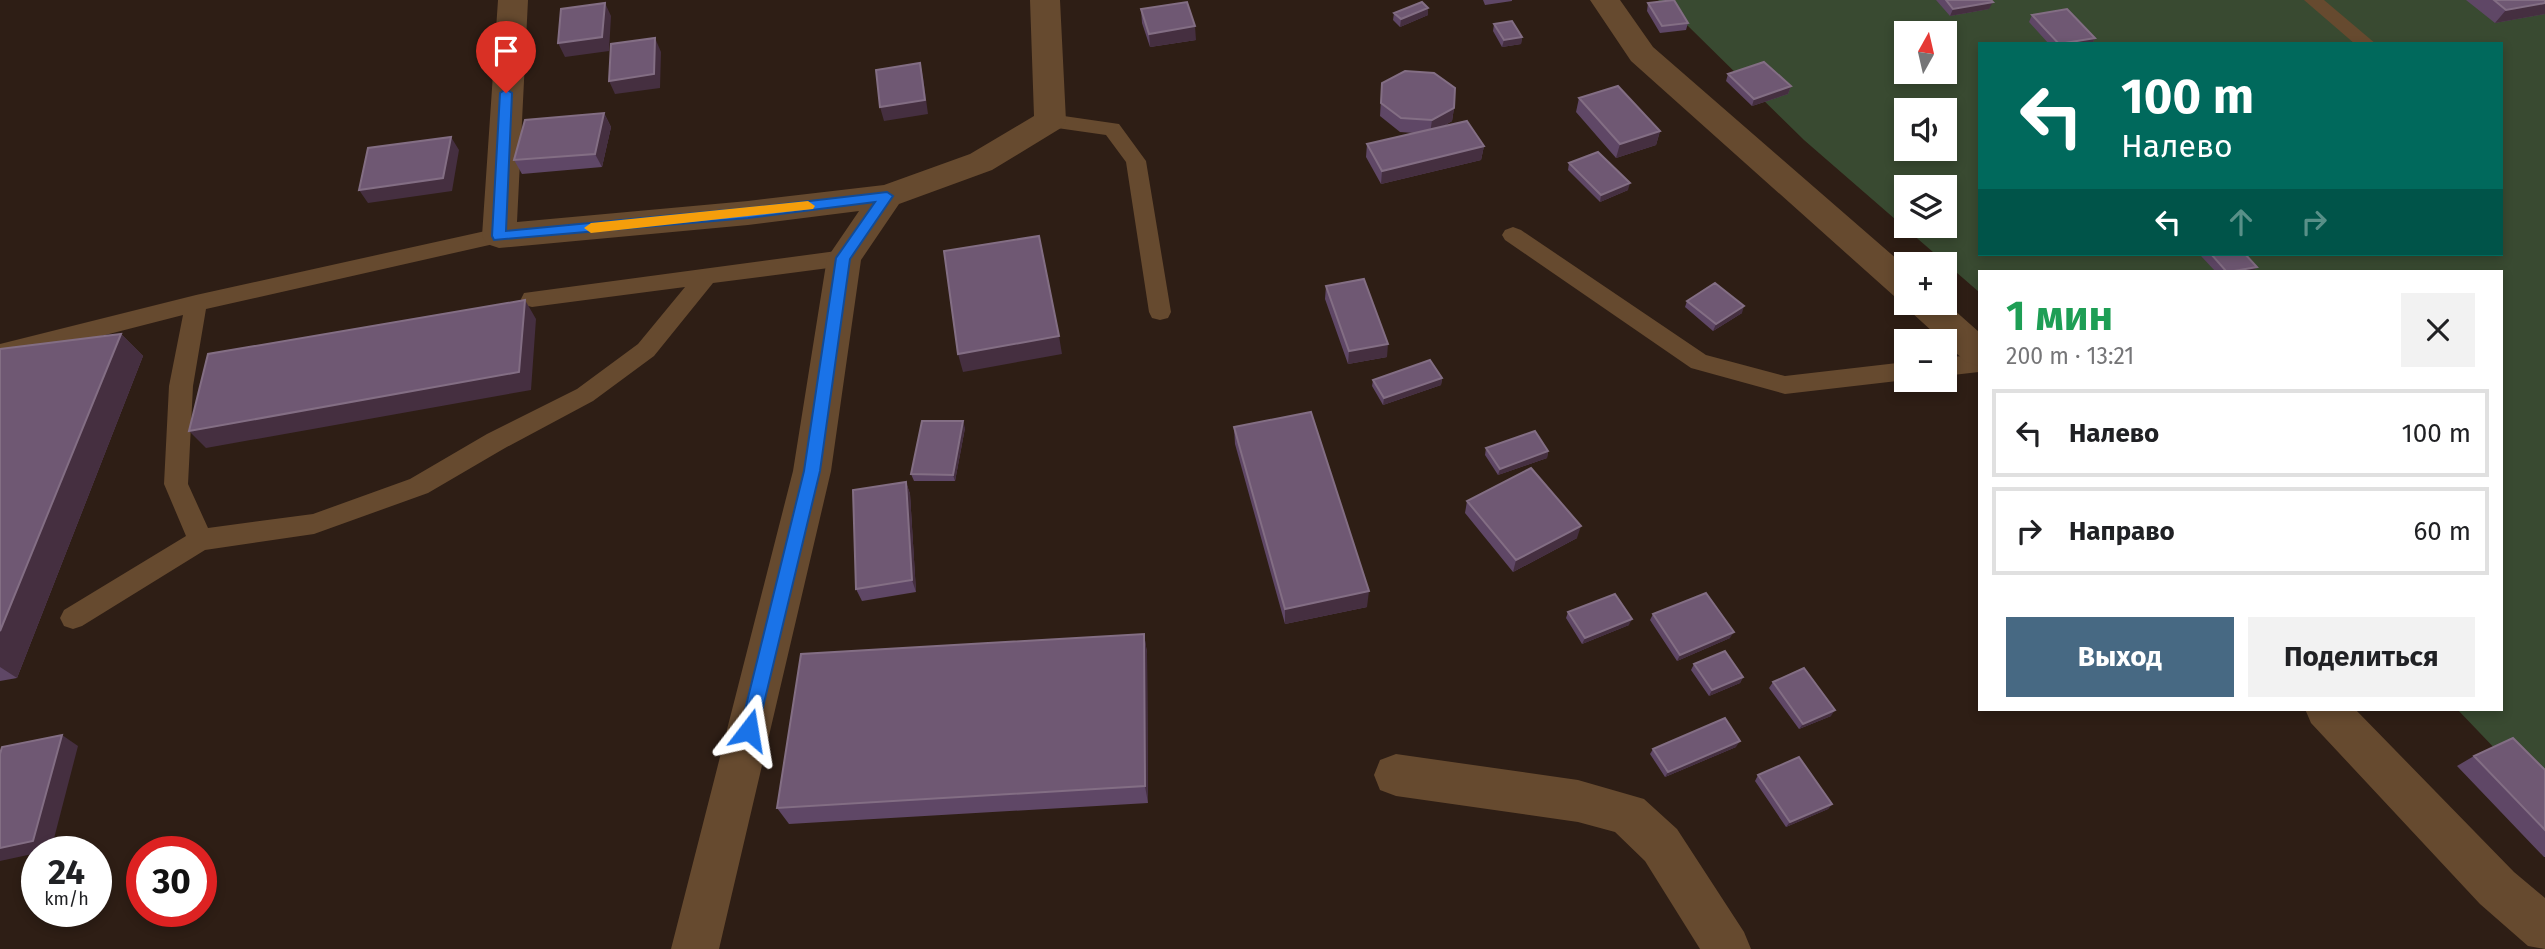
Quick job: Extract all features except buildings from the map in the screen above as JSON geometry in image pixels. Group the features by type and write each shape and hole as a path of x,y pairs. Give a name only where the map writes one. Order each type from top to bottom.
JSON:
{"street":[{"path":"513,0 499,236 748,213 887,196 981,162 1050,121 1045,0"},
{"path":"1605,0 1642,54 1894,276"},
{"path":"695,949 812,471 844,258 887,196"},
{"path":"1937,315 1978,351"},
{"path":"2328,711 2497,888 2545,929"},
{"path":"1395,775 1578,801 1628,814 1661,845 1727,949"}],"lane":[{"path":"2313,0 2365,42"},
{"path":"1050,121 1112,129 1136,161 1160,312"},
{"path":"1513,235 1699,362 1785,385 1894,372"},
{"path":"0,353 196,303 499,236"},
{"path":"532,299 844,258"},
{"path":"73,618 200,540 314,524 419,486 496,441 585,395 646,350 706,277"},
{"path":"196,303 181,386 176,484 200,540"},
{"path":"1957,366 1978,363"}],"green space":[{"path":"1658,0 2545,0 2545,801 2459,711 2503,711 2503,270 1978,270 1978,291 1957,273 1957,252 1933,252 1917,238 1957,238 1957,175 1894,175 1894,218 1804,140"}],"slow traffic":[{"path":"591,228 808,206"}],"route":[{"path":"506,93 499,236 748,213 887,196 844,258 812,471 749,730"}]}
